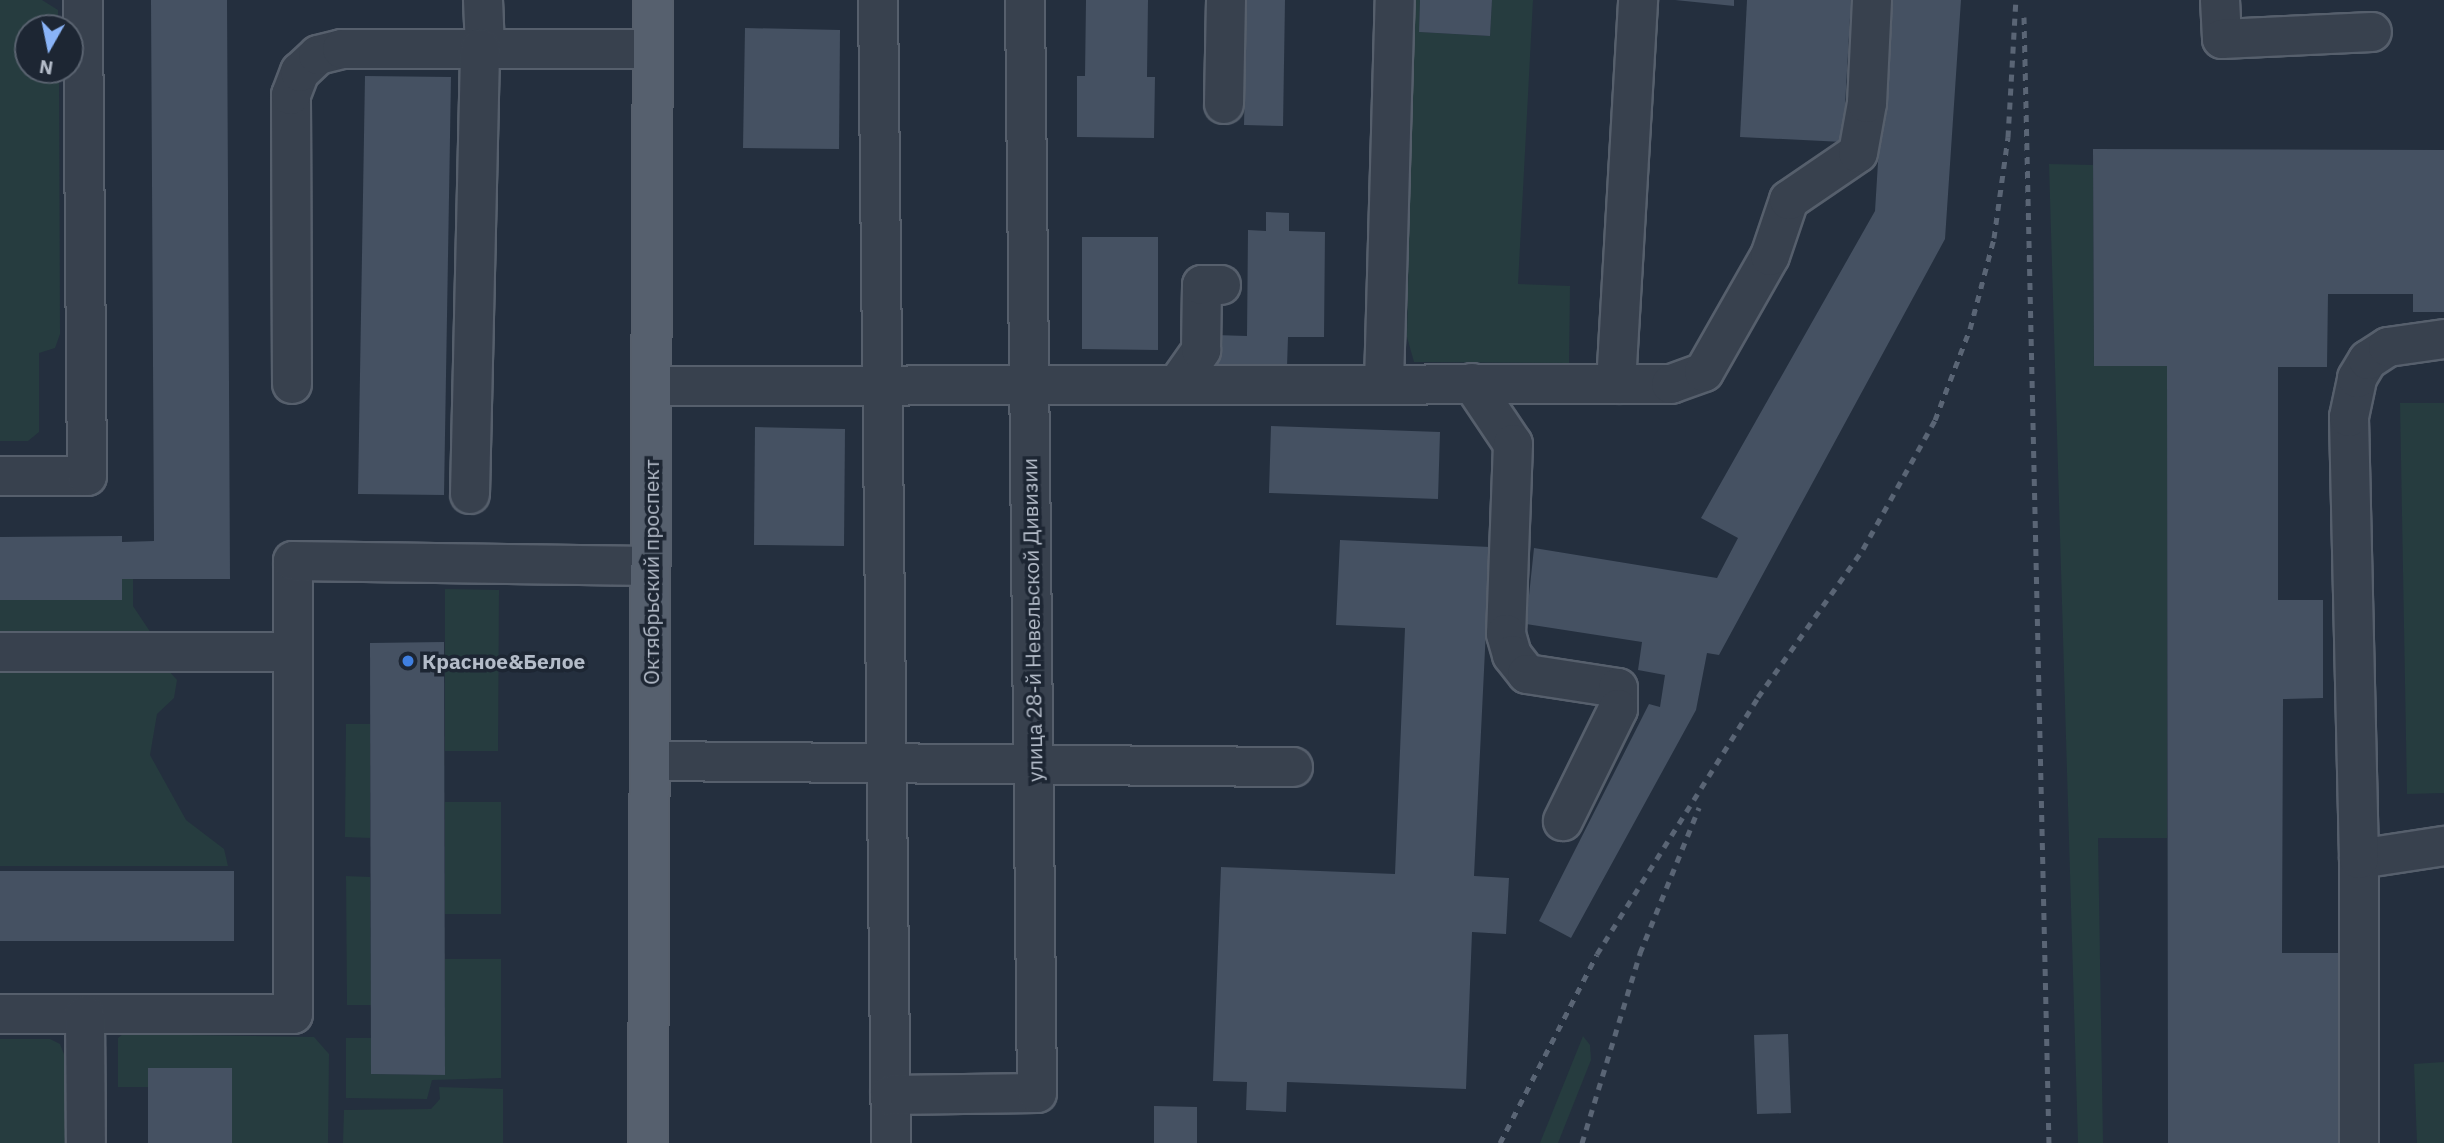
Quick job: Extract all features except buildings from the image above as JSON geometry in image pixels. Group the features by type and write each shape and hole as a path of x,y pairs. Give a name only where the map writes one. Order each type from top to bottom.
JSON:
{"main road":[{"name":"Октябрьский проспект","path":"648,1143 653,0"}],"street":[{"path":"0,476 87,476 83,0"},
{"path":"470,494 482,0"},
{"path":"878,0 891,1143"},
{"name":"улица 28-й Невельской Дивизии","path":"890,1095 1037,1093 1025,0"},
{"path":"1224,104 1226,0"},
{"path":"1384,383 1395,0"},
{"path":"1616,384 1638,0"},
{"path":"651,386 1178,382 1671,384 1704,372 1770,256 1789,201 1858,153 1867,103 1872,0"},
{"path":"2220,0 2222,39 2372,32"},
{"path":"292,384 292,95 300,72 318,55 342,49 653,49"},
{"path":"1178,382 1201,350 1202,285 1221,285"},
{"path":"2359,1143 2360,859 2352,399 2357,378 2368,360 2388,347 2444,339"},
{"path":"1472,383 1513,444 1506,634 1512,655 1527,674 1618,688 1618,709 1563,821"},
{"path":"0,1014 293,1014 293,561 650,566"},
{"path":"0,652 293,652"},
{"path":"651,761 1293,767"},
{"path":"2360,859 2444,846"},
{"path":"85,1014 86,1143"}],"green space":[{"path":"0,0 42,0 58,10 58,14 14,14 14,84 59,84 60,334 55,348 39,353 39,432 28,441 0,441"},
{"path":"1414,0 1420,0 1419,32 1490,36 1492,0 1533,0 1518,284 1570,286 1569,363 1414,362 1407,337"},
{"path":"2049,164 2093,165 2094,366 2167,366 2167,838 2098,838 2103,1143 2078,1143"},
{"path":"2400,403 2444,403 2444,793 2407,794"},
{"path":"122,579 133,579 133,606 151,633 0,644 0,600 122,600"},
{"path":"445,589 499,590 498,751 445,751"},
{"path":"0,669 169,671 177,680 174,698 157,714 150,755 186,820 224,849 228,866 0,866"},
{"path":"346,724 370,724 370,838 345,837"},
{"path":"445,802 501,802 501,914 445,914"},
{"path":"346,876 370,877 371,1005 347,1005"},
{"path":"445,959 501,959 501,1078 432,1080 427,1099 346,1098 346,1038 371,1038 371,1074 445,1075"},
{"path":"123,1034 314,1037 329,1054 328,1143 232,1143 231,1068 148,1068 148,1087 118,1087 118,1038"},
{"path":"1583,1036 1590,1045 1591,1060 1558,1143 1540,1143"},
{"path":"0,1039 50,1039 60,1044 65,1057 65,1143 0,1143"},
{"path":"2444,1062 2444,1143 2417,1143 2414,1064"},
{"path":"439,1087 503,1089 503,1143 343,1143 344,1110 431,1109 440,1099"}],"railway":[{"path":"1500,1143 1597,954 1758,697 1863,549 1935,420 1970,329 1994,238 2008,137 2016,0"},
{"path":"2024,17 2049,1143"},
{"path":"1582,1143 1640,953 1699,808"}],"place":[{"name":"Красное&Белое","path":"408,661"}]}
